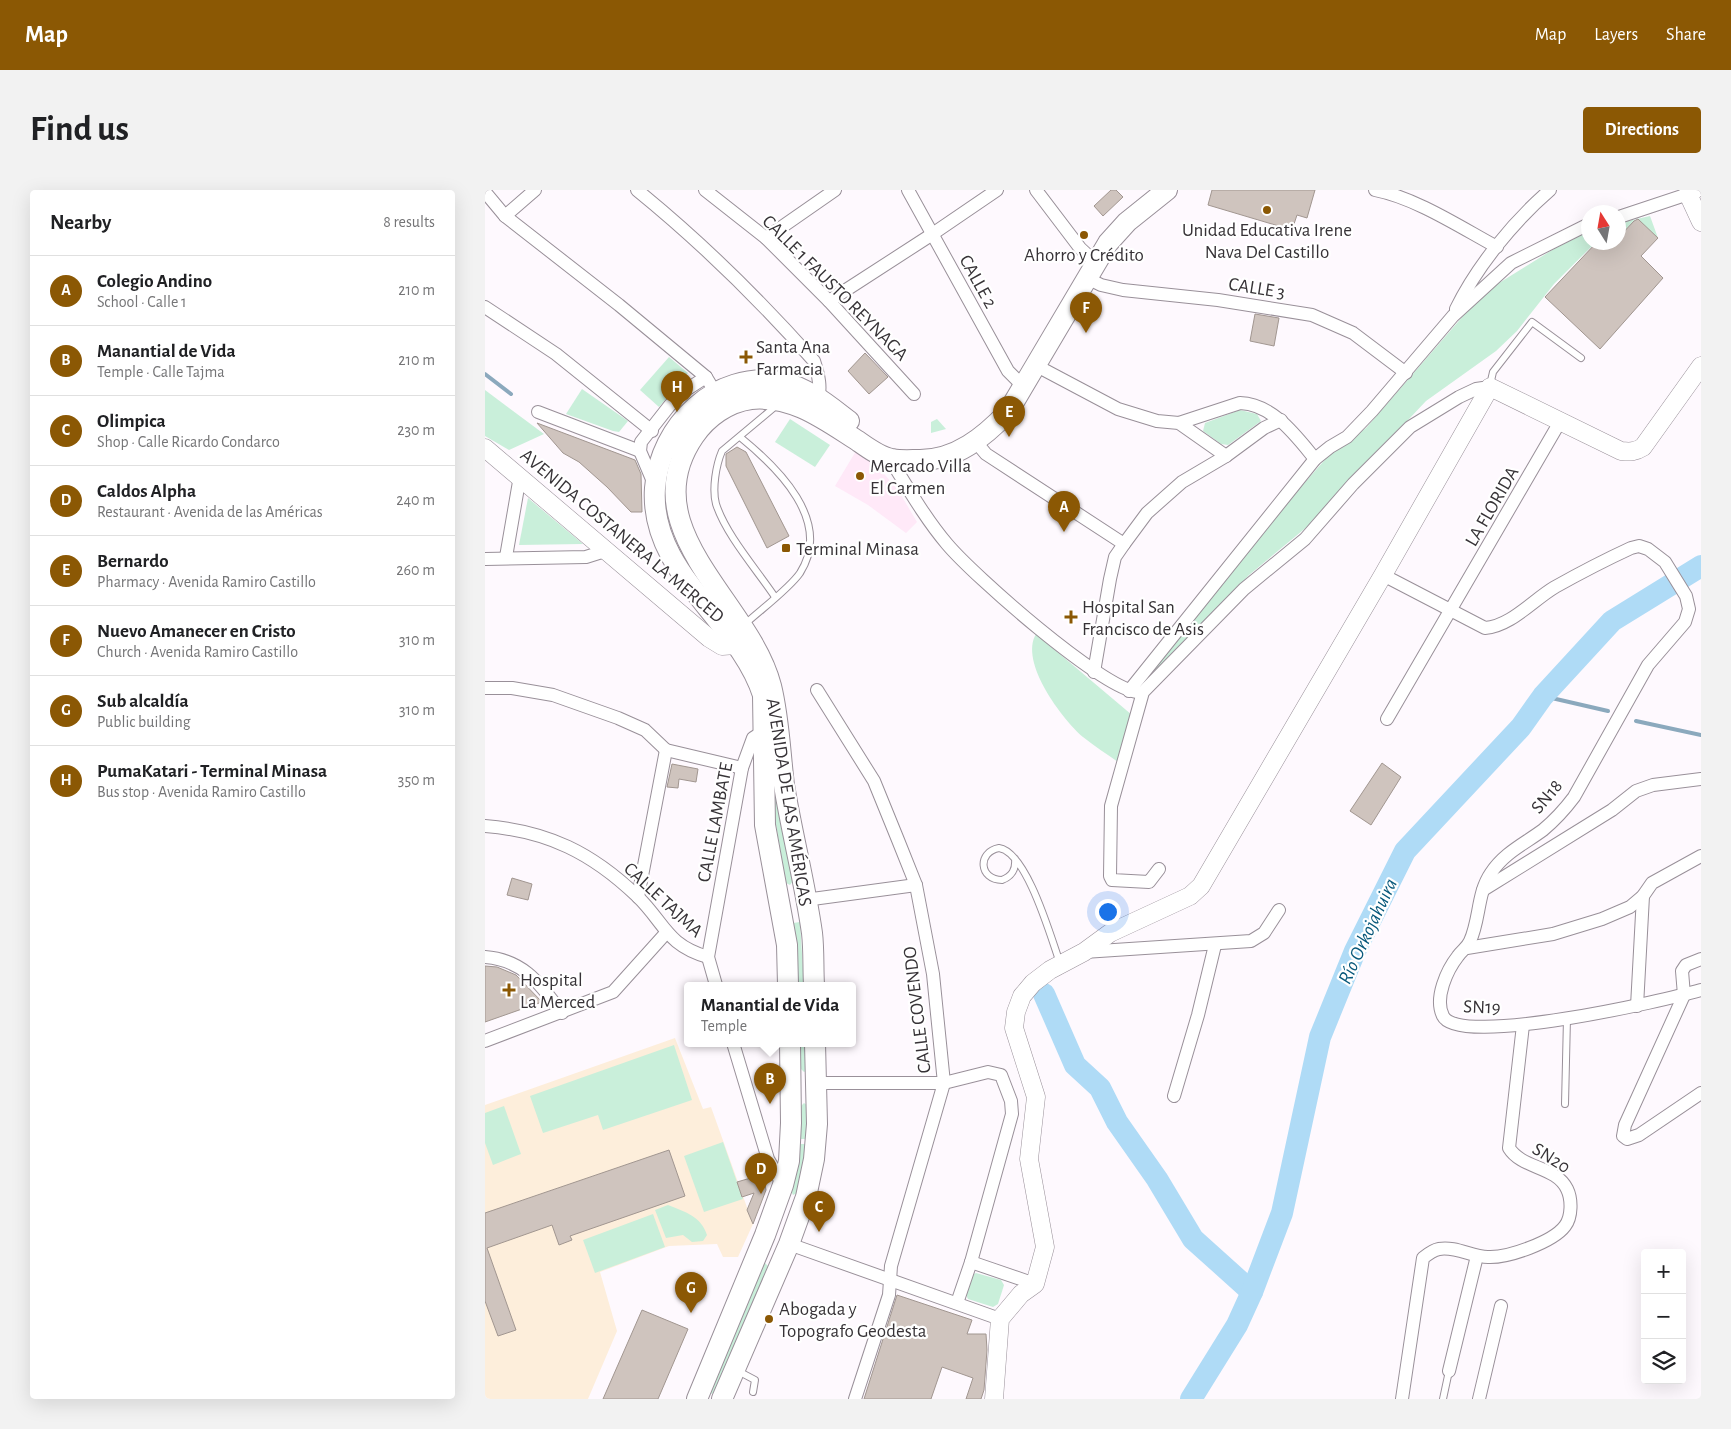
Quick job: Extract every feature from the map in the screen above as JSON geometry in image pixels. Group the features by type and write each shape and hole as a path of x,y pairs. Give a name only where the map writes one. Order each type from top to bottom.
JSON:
{"main road":[{"path":"815,405 890,459 931,460 959,453 993,427 1008,412 1091,270 1127,222 1167,190"},
{"path":"1691,192 1701,222"},
{"path":"994,1399 1000,1319 1021,1294 1035,1284 1045,1247 1029,1159 1036,1097 1014,1028 1016,1012 1022,996 1033,983 1060,964 1084,952 1110,933 1190,896 1201,886 1490,386 1621,451 1636,451 1643,447 1701,366"},
{"path":"715,392 741,400 762,398 784,392 815,405 885,444 904,448 925,448 955,442 975,441"},
{"name":"AVENIDA DE LAS AMÉRICAS","path":"715,392 694,408 672,434 659,466 655,487 658,525 666,548 677,568 736,645 760,686 784,784 812,934 814,982"},
{"name":"AVENIDA DE LAS AMÉRICAS","path":"715,392 703,424 683,456 677,473 675,496 679,522 689,545 742,626 767,673 771,686 771,730 765,825 787,945 788,982"},
{"name":"AVENIDA COSTANERA LA MERCED","path":"485,448 709,638 722,646 736,645"},
{"path":"716,618 731,625 742,626"},
{"path":"780,904 805,900"},
{"path":"697,1399 765,1235 783,1185 789,1161 792,1084 791,1047"},
{"path":"723,1399 789,1244 806,1197 814,1159 817,1124 815,1047"},
{"path":"792,1084 816,1084"},
{"path":"765,1235 789,1244"}],"street":[{"path":"505,216 535,190"},
{"path":"637,190 680,225 745,286 814,360 819,375 815,405"},
{"name":"CALLE 1 FAUSTO REYNAGA","path":"705,190 766,238 829,301 914,394"},
{"path":"766,238 835,190"},
{"name":"CALLE 2","path":"908,190 931,235 1007,370 1024,387"},
{"path":"829,301 997,190"},
{"path":"1036,190 1080,248 1091,270"},
{"path":"1375,190 1394,195 1437,215 1497,248"},
{"path":"1453,316 1470,282 1497,248 1550,190"},
{"path":"485,192 505,216 619,305 715,392"},
{"path":"1626,215 1691,192"},
{"path":"1129,691 1315,459 1347,437 1406,373 1453,316 1511,263 1581,228"},
{"name":"CALLE 3","path":"1091,270 1101,284 1123,290 1218,300 1312,315 1353,333 1406,373"},
{"path":"485,307 555,354 652,431"},
{"path":"1035,365 1118,409 1157,422 1179,423 1240,403 1257,407 1281,420 1315,459"},
{"path":"1159,869 1149,882 1143,884 1113,880 1109,876 1111,806 1143,692 1243,589 1305,539 1353,484 1410,427 1459,396 1476,388 1490,386"},
{"path":"655,487 640,451 641,442 652,431 670,405 686,390 715,392"},
{"path":"538,412 640,451"},
{"path":"1094,672 1115,557 1147,513 1182,482 1226,456 1265,428 1281,420"},
{"name":"LA FLORIDA","path":"1387,719 1561,420"},
{"path":"1179,423 1226,456"},
{"path":"975,441 986,454 1124,544"},
{"path":"890,459 918,506 949,546 981,579 1094,672 1129,691 1143,692"},
{"path":"506,557 520,476"},
{"name":"SN18","path":"1443,1016 1440,1004 1448,971 1459,955 1467,948 1471,939 1483,890 1489,875 1500,860 1543,830 1564,810 1574,797 1647,664 1685,622 1689,609 1686,596 1665,562 1648,549 1639,546 1593,566 1553,588 1511,619 1493,628 1477,625 1452,610"},
{"path":"485,559 506,557 586,557 605,550"},
{"path":"1383,574 1452,610"},
{"path":"485,688 512,688 553,695 645,730 666,750 742,768"},
{"name":"CALLE COVENDO","path":"817,690 874,781 915,885 933,974 944,1083 891,1266 889,1295 855,1399"},
{"name":"CALLE LAMBATE","path":"708,957 742,768 753,738 771,730"},
{"path":"638,897 666,750"},
{"path":"1483,890 1612,810 1636,791 1653,785 1701,779"},
{"name":"CALLE TAJMA","path":"485,826 516,828 551,838 591,859 638,897 666,933 688,951 708,957 715,982"},
{"path":"1467,948 1553,934 1630,907 1643,896 1652,883 1701,856"},
{"path":"805,900 915,885"},
{"path":"1637,1006 1643,896"},
{"path":"1084,952 1251,941 1264,933 1279,910"},
{"path":"485,1042 613,992 666,933"},
{"path":"1174,1096 1198,1015 1215,944"},
{"path":"485,957 499,958 521,966 542,986 562,1013"},
{"path":"1701,958 1685,965 1682,971 1684,995 1625,1125 1623,1136 1627,1139 1639,1134 1701,1093"},
{"name":"SN19","path":"1443,1016 1448,1022 1455,1024 1485,1027 1523,1026 1637,1006 1701,990"},
{"name":"SN20","path":"1402,1399 1423,1258 1439,1249 1448,1248 1490,1258 1509,1255 1557,1234 1566,1226 1570,1214 1567,1188 1557,1177 1521,1161 1509,1148 1523,1026"},
{"path":"734,1047 768,1159 783,1185"},
{"path":"816,1084 944,1083 988,1072 1001,1075 1011,1101 1011,1114 971,1262 957,1303"},
{"path":"789,1244 1000,1319"},
{"path":"1449,1371 1477,1256"},
{"path":"971,1262 1035,1284"},
{"path":"1479,1399 1501,1306"}],"lane":[{"path":"1490,386 1493,372 1532,322 1581,358"},
{"path":"775,597 732,534 716,504 715,489 718,460 728,444 740,437 784,392"},
{"path":"740,437 763,456 799,500 811,532 809,549 800,573 742,626"},
{"path":"1015,859 1015,870 1002,880 991,878 984,870 983,859 994,849 1004,849 1015,859 1039,900 1060,964"},
{"path":"1565,1104 1567,1018"},
{"path":"735,1369 755,1380 753,1392"},
{"path":"1443,1399 1449,1371"}],"shaded area":[{"path":"856,451 872,460 898,490 917,522 906,533 868,505 835,486"},
{"path":"675,1038 703,1109 711,1107 753,1224 738,1257 723,1257 717,1244 669,1246 600,1272 617,1331 588,1399 485,1399 485,1105"}],"green space":[{"path":"1650,216 1658,238 1637,219"},
{"path":"1635,219 1626,229 1626,221"},
{"path":"1581,234 1581,250 1588,250 1554,284 1517,331 1496,351 1426,401 1308,526 1249,575 1172,659 1148,677 1264,529 1329,455 1366,428 1483,293 1573,237"},
{"path":"669,357 688,373 659,407 640,390"},
{"path":"582,389 628,421 619,432 566,414"},
{"path":"485,390 544,434 509,450 485,436"},
{"path":"1240,410 1257,414 1261,421 1228,445 1221,444 1203,431 1205,423"},
{"path":"790,419 830,445 815,467 775,442"},
{"path":"937,419 946,429 931,433 931,422"},
{"path":"528,498 583,544 519,545"},
{"path":"1036,634 1132,715 1118,762 1074,729 1054,704 1038,674 1033,659 1032,646"},
{"path":"773,787 776,789 793,881 790,885 786,883 770,790"},
{"path":"800,922 804,982 798,982 793,923"},
{"path":"674,1045 692,1100 603,1130 598,1115 543,1133 530,1096"},
{"path":"800,1047 807,1047 806,1071 804,1072 801,1069"},
{"path":"804,1103 808,1106 807,1139 801,1139 801,1106"},
{"path":"504,1106 521,1154 493,1165 485,1143 485,1113"},
{"path":"723,1142 743,1199 704,1212 684,1156"},
{"path":"800,1144 806,1144 797,1193 793,1195 791,1191"},
{"path":"668,1205 692,1216 701,1223 707,1235 703,1241 692,1242 683,1235 666,1238 655,1210"},
{"path":"653,1214 665,1247 595,1273 583,1240"},
{"path":"764,1262 768,1266 715,1393 710,1394 708,1393"},
{"path":"976,1273 1001,1280 1004,1285 998,1304 993,1307 968,1299 966,1295 972,1275"}],"building":[{"path":"1111,190 1116,190 1123,197 1103,216 1094,206"},
{"name":"Unidad Educativa Irene Nava Del Castillo","path":"1212,190 1315,190 1307,218 1297,215 1292,230 1208,205"},
{"path":"1638,219 1658,238 1641,256 1663,278 1600,349 1545,297 1589,250 1626,250 1626,230"},
{"path":"1255,314 1279,318 1274,346 1250,341"},
{"path":"865,353 888,377 869,394 848,371"},
{"path":"537,423 635,460 641,474 642,512 631,512 579,462 563,453"},
{"path":"737,447 746,452 789,536 767,548 726,466 726,454"},
{"path":"1382,763 1401,777 1371,825 1350,811"},
{"path":"672,764 698,769 696,782 679,779 678,788 667,787"},
{"path":"512,878 532,884 528,900 507,895"},
{"name":"Hospital La Merced","path":"485,966 497,967 516,975 542,1002 485,1022"},
{"path":"669,1150 685,1196 570,1236 572,1240 559,1245 552,1225 487,1248 516,1330 498,1336 485,1301 485,1213"},
{"path":"763,1173 766,1190 753,1224 747,1210 754,1193 742,1197 737,1182 761,1175 761,1178"},
{"path":"897,1295 972,1320 967,1334 986,1334 987,1350 984,1390 981,1399 966,1399 973,1378 942,1367 931,1399 864,1399"},
{"path":"642,1310 688,1329 658,1399 603,1399"}],"waterway":[{"path":"485,374 511,394"},
{"name":"Río Orkojahuira","path":"1191,1399 1237,1325 1252,1292 1282,1213 1320,1037 1355,951 1405,851 1521,727 1543,696 1612,621 1701,566"},
{"path":"1543,696 1608,711"},
{"path":"1636,721 1701,735"},
{"path":"1044,994 1075,1065 1100,1088 1117,1122 1157,1179 1193,1239 1252,1292"}],"place":[{"name":"Unidad Educativa Irene Nava Del Castillo","path":"1267,210"},
{"name":"Ahorro y Crédito","path":"1084,235"},
{"name":"Nuevo Amanecer en Cristo","path":"1086,333"},
{"name":"Santa Ana Farmacia","path":"746,357"},
{"name":"PumaKatari - Terminal Minasa","path":"677,412"},
{"name":"Bernardo","path":"1009,437"},
{"name":"Mercado Villa El Carmen","path":"860,476"},
{"name":"Colegio Andino","path":"1064,532"},
{"name":"Terminal Minasa","path":"786,548"},
{"name":"Hospital San Francisco de Asis","path":"1071,617"},
{"name":"Hospital La Merced","path":"509,990"},
{"name":"Manantial de Vida","path":"770,1104"},
{"name":"Caldos Alpha","path":"761,1194"},
{"name":"Olimpica","path":"819,1232"},
{"name":"Sub alcaldía","path":"691,1313"},
{"name":"Abogada y Topografo Geodesta","path":"769,1319"}]}
